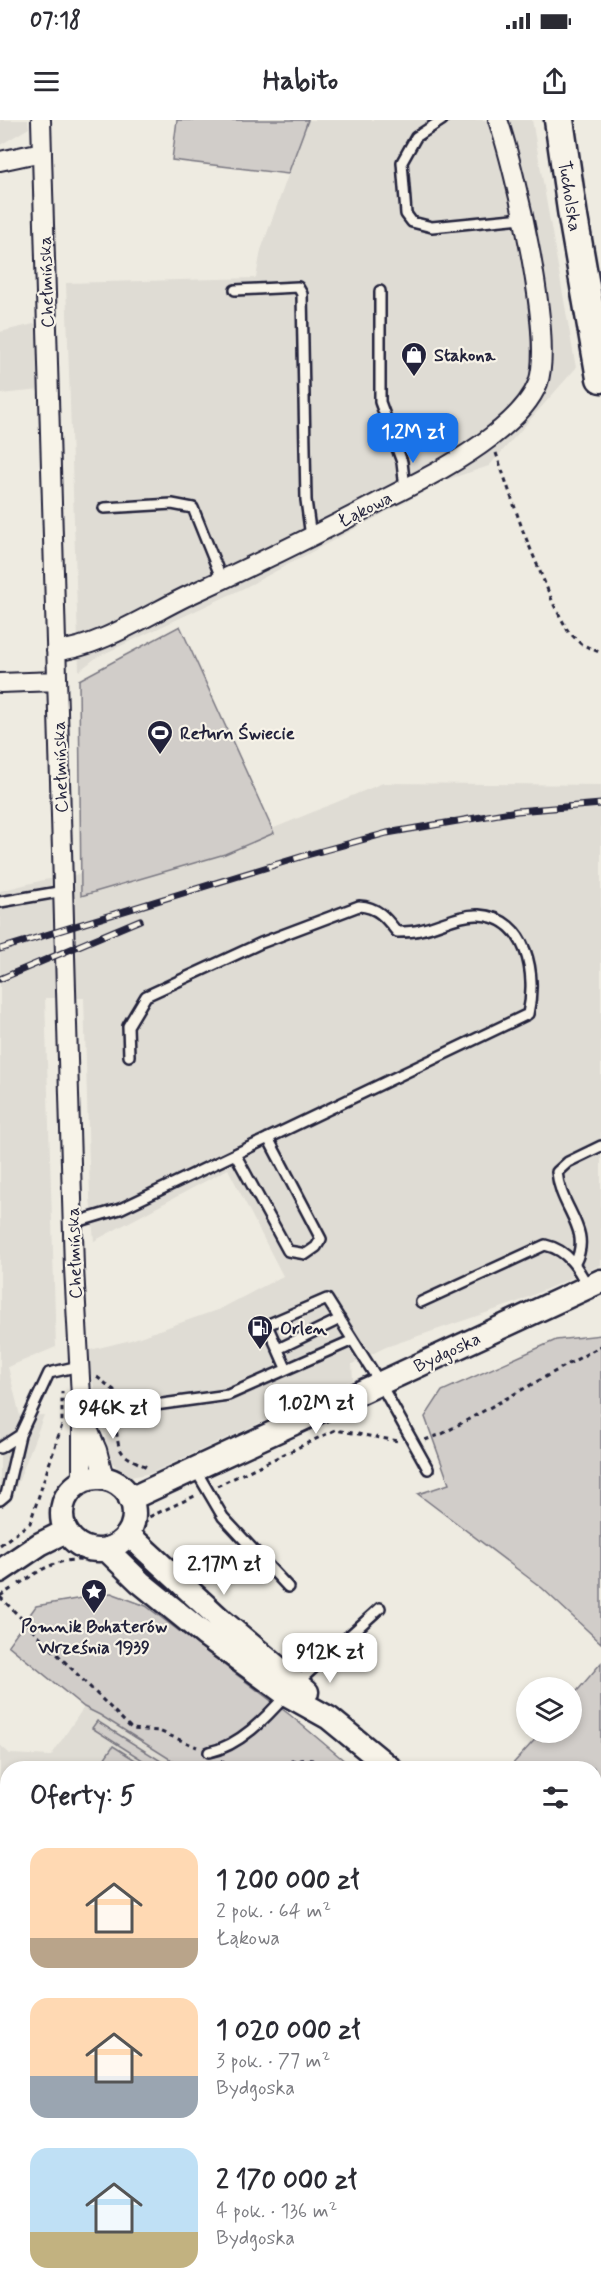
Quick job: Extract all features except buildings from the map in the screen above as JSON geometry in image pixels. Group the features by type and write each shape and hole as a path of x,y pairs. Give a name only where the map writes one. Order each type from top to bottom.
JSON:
{"main road":[{"name":"Tucholska","path":"559,120 601,378"}],"street":[{"name":"Chełmińska","path":"41,120 77,1370 82,1415 97,1450 93,1480"},
{"name":"Łąkowa","path":"56,651 70,650 91,642 311,537 405,489 443,469 491,437 522,408 537,384 543,358 540,322 509,153 498,120"},
{"path":"0,161 42,152"},
{"path":"0,682 57,681"},
{"name":"Bydgoska","path":"130,1499 595,1284"},
{"path":"136,1532 106,1549 83,1547 66,1531 62,1509 66,1498 93,1480 124,1489 130,1499 136,1532 212,1612 291,1689"},
{"path":"0,1571 40,1544 66,1531"},
{"path":"106,1549 140,1582 195,1627 291,1689 314,1697 328,1718 381,1761"}],"lane":[{"path":"442,120 416,137 402,162 406,214 412,222 432,227 522,218"},
{"path":"235,290 298,287 302,294 306,500 311,537"},
{"path":"380,291 380,402 402,462 405,489"},
{"path":"104,508 172,504 193,508 222,580"},
{"path":"0,902 64,891"},
{"path":"73,1223 120,1209 528,1014 532,994 525,948 516,931 492,918 478,915 419,930 397,932 381,912 359,906 261,943 146,996 128,1026 129,1056"},
{"path":"235,1154 288,1251 306,1254 316,1247 321,1239 268,1138"},
{"path":"575,1263 582,1251 582,1236 558,1190 557,1172 568,1162 601,1146"},
{"path":"421,1302 545,1245 556,1247 595,1284"},
{"path":"286,1368 267,1325 327,1299 380,1383 428,1469"},
{"path":"278,1349 340,1319"},
{"path":"82,1415 228,1395 353,1340"},
{"path":"0,1500 6,1495 20,1435 49,1373 77,1370"},
{"path":"0,1448 20,1435"},
{"path":"195,1469 223,1517 288,1587"},
{"path":"209,1752 223,1749 266,1718 291,1689 380,1608"}],"path":[{"path":"491,437 523,531 554,605 574,637 581,644 601,653"},
{"path":"136,1532 149,1517 334,1430 411,1441 423,1441 442,1434 601,1346"},
{"path":"0,1545 30,1523 62,1425 77,1370 114,1390 118,1448 123,1456 147,1467"},
{"path":"0,1597 132,1729 159,1731 209,1752 222,1761"},
{"path":"297,1761 312,1761"}],"shaded area":[{"path":"0,120 28,120 29,128 0,145"},
{"path":"177,120 308,120 288,174 172,160"},
{"path":"308,120 532,120 576,368 489,466 446,480 244,588 97,657 79,671 66,283 256,278 261,250"},
{"path":"38,323 41,390 0,394 0,332"},
{"name":"Return Świecie","path":"180,626 274,833 225,854 81,896 79,680"},
{"path":"383,783 601,785 601,1265 515,1303 386,1347 352,1364 353,1380 151,1473 131,1477 123,1474 110,1460 86,1351 131,1340 220,1309 283,1276 228,1169 94,1241 90,1197 84,998 45,998 56,1347 8,1367 20,1416 44,1415 14,1493 0,1505 0,891 44,880 221,850"},
{"path":"601,1335 601,1643 542,1588 418,1494 449,1484 425,1417 442,1391 556,1340"},
{"path":"111,1593 146,1606 290,1715 345,1761 173,1761 84,1707 8,1645 36,1606"},
{"path":"601,1663 601,1761 515,1761 532,1743 582,1743 582,1685"},
{"path":"84,1707 173,1761 0,1761 0,1745 10,1754 51,1756"},
{"path":"97,1721 161,1761 144,1761 92,1728"},
{"path":"113,1746 137,1761 103,1761"}],"railway":[{"path":"0,949 307,855 387,833 517,811 601,804"},
{"path":"0,979 140,920"}],"place":[{"name":"Stakona","path":"414,378"},
{"name":"Return Świecie","path":"160,756"},
{"name":"Orlen","path":"260,1351"},
{"name":"Pomnik Bohaterów Września 1939","path":"94,1615"}]}
